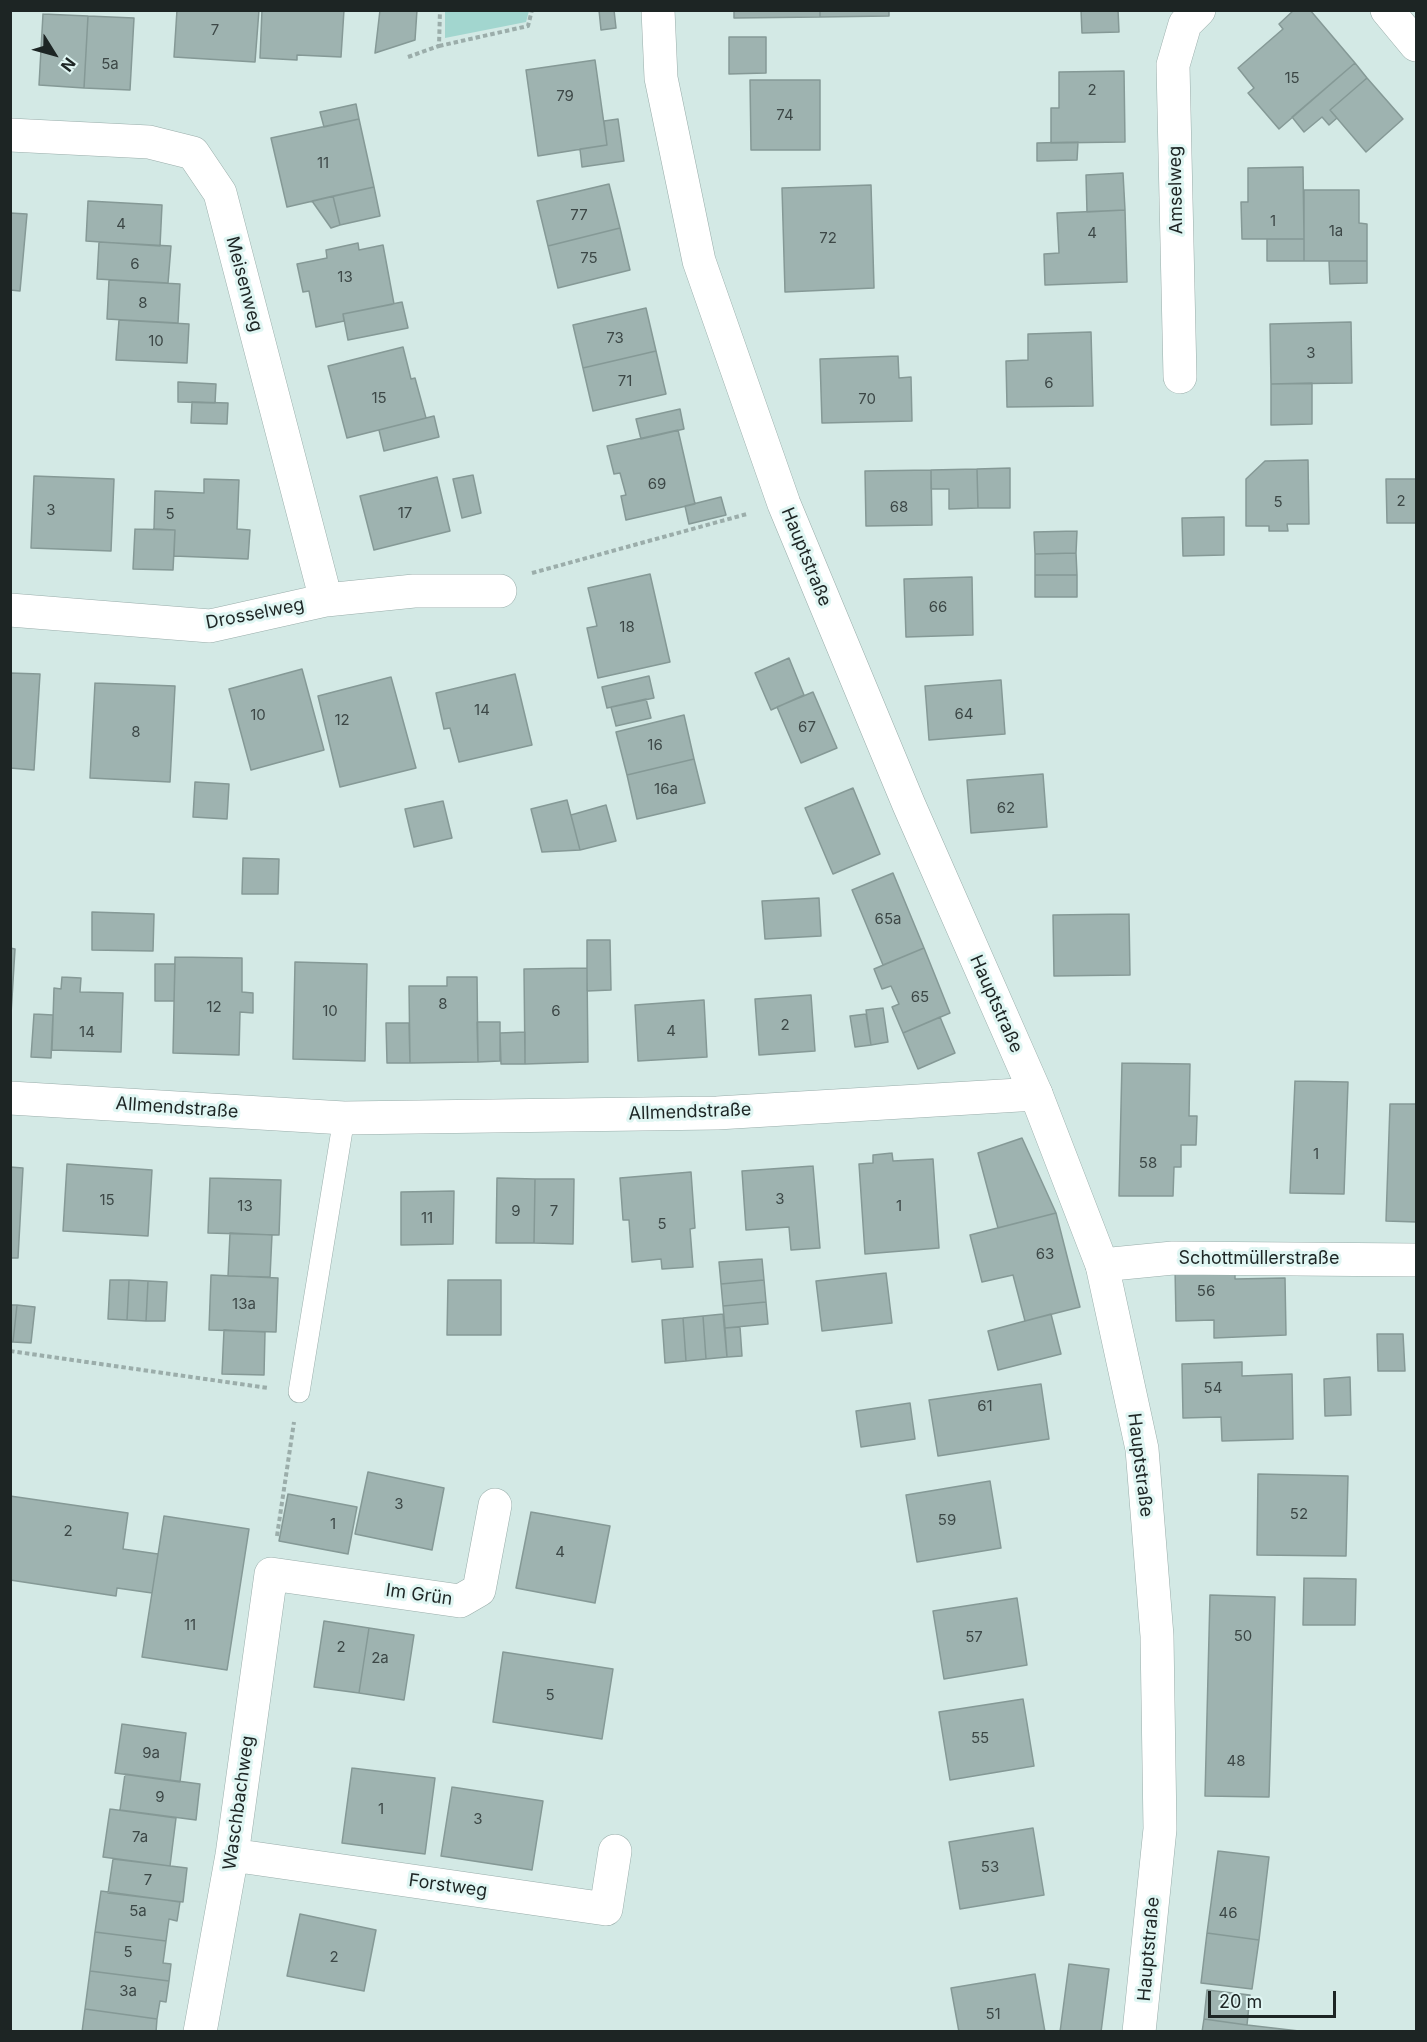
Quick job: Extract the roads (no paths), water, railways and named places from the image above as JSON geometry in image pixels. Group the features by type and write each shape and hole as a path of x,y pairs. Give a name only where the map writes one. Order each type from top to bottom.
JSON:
{"street":[{"name":"Hauptstraße","path":"658,10 661,78 699,261 784,504 909,805 1036,1094 1102,1265 1142,1449 1157,1636 1160,1829 1139,2031"},
{"name":"Amselweg","path":"1180,377 1173,65 1185,24 1199,10"},
{"path":"1387,10 1416,45"},
{"name":"Meisenweg","path":"10,135 149,142 194,153 220,193 326,600"},
{"name":"Drosselweg","path":"10,610 210,626 326,600 414,591 500,591"},
{"name":"Allmendstraße","path":"10,1098 344,1119 717,1113 1036,1094"},
{"name":"Schottmüllerstraße","path":"1102,1265 1173,1258 1416,1260"},
{"name":"Im Grün","path":"271,1574 460,1601 479,1590 495,1505"},
{"name":"Waschbachweg","path":"200,2031 232,1855 271,1574"},
{"name":"Forstweg","path":"232,1855 606,1909 615,1851"}],"lane":[{"path":"299,1392 344,1119"}]}
